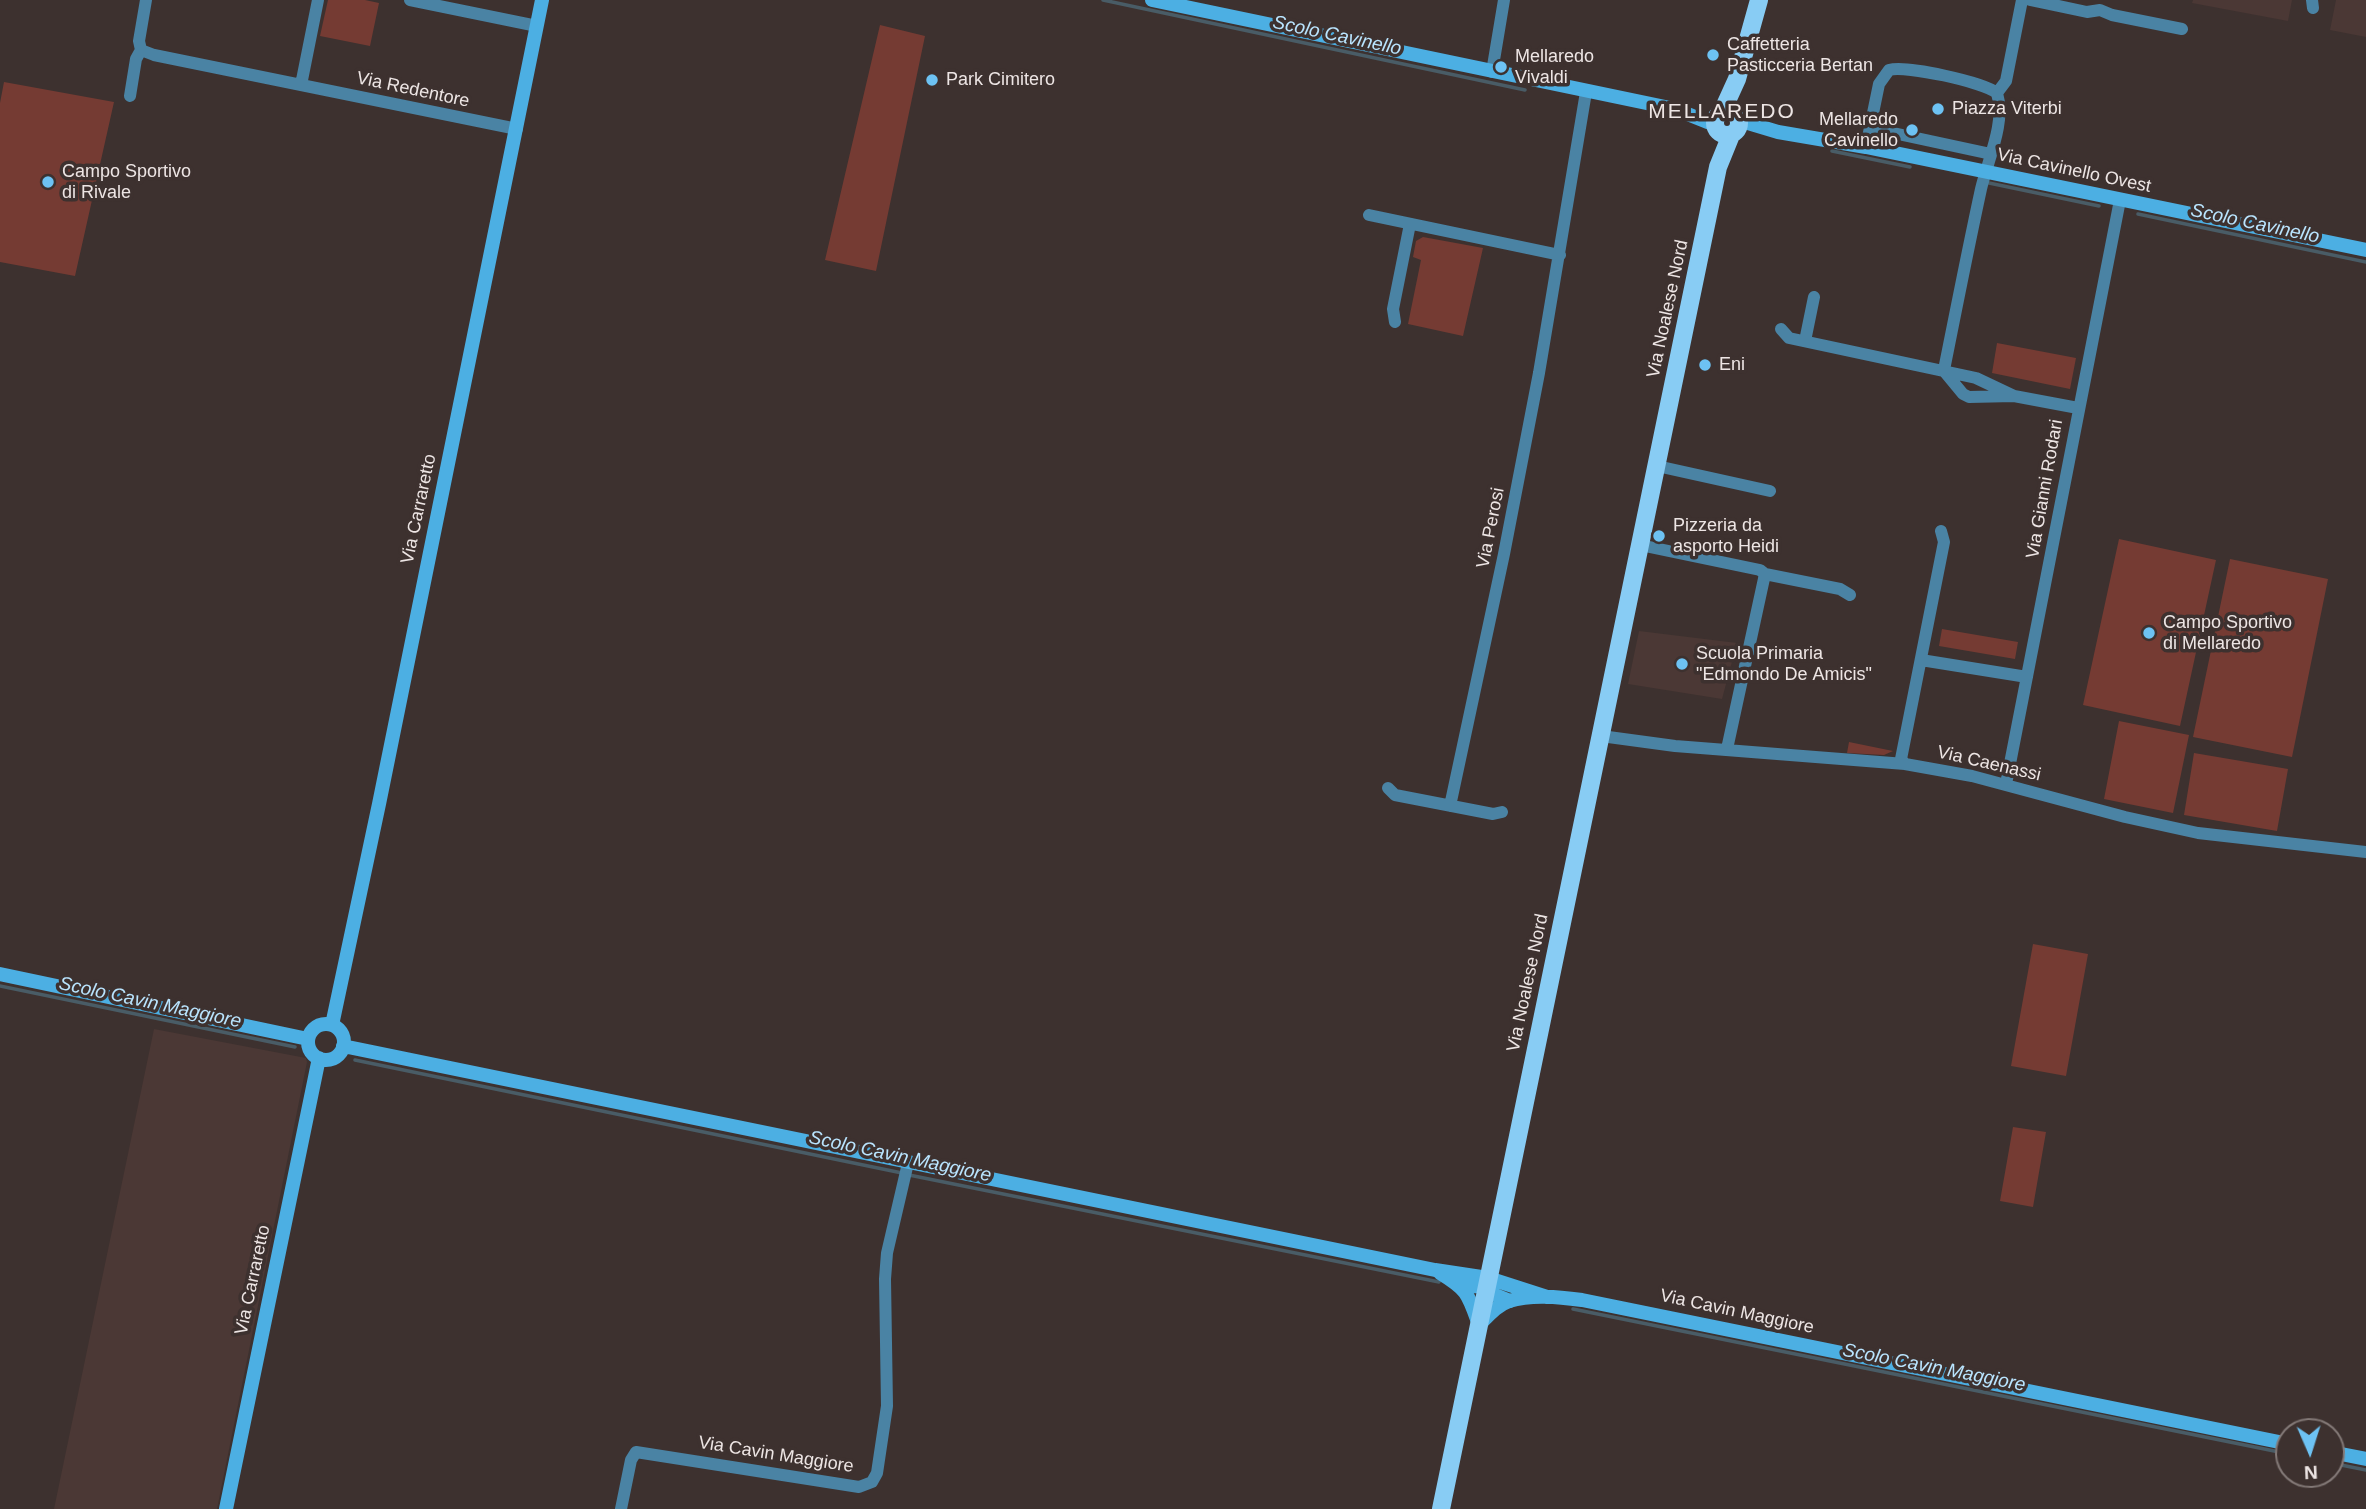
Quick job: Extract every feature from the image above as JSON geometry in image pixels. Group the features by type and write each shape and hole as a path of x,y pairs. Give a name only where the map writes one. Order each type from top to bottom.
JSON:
{"main road":[{"name":"Via Noalese Nord","path":"1441,1509 1727,123 1759,0"}],"street":[{"path":"130,96 136,60 141,50 139,41 146,0"},
{"path":"302,85 318,0"},
{"path":"410,0 466,6 537,26"},
{"name":"Via Carraretto","path":"331,1025 542,0"},
{"path":"1152,0 1686,112 1727,123"},
{"path":"1492,72 1504,0"},
{"path":"1997,93 2006,81 2022,0"},
{"path":"2030,0 2087,12 2104,5 2105,13 2182,29"},
{"name":"Via Redentore","path":"141,50 517,129"},
{"path":"1866,146 1879,84 1889,71 1896,68 1982,84 1997,93 2000,103 1999,117 1944,370"},
{"name":"Via Perosi","path":"1450,806 1504,554 1560,255 1587,92"},
{"name":"Via Cavinello Ovest","path":"1727,123 1866,146 2366,250"},
{"path":"1870,128 1991,154"},
{"name":"Via Gianni Rodari","path":"2006,784 2120,200"},
{"path":"1369,215 1560,255"},
{"path":"1395,322 1394,309 1410,224"},
{"path":"1805,341 1814,297"},
{"path":"1781,329 1789,338 1982,380 2014,396"},
{"path":"1944,370 1963,394 1969,397 2014,396 2078,408"},
{"path":"1657,466 1770,491"},
{"path":"1905,764 1900,759 1944,542 1941,531"},
{"path":"1640,545 1840,589 1850,595"},
{"path":"1727,749 1765,574"},
{"path":"1921,660 2027,677"},
{"name":"Via Caenassi","path":"1601,736 1675,746 1905,764 2006,784 2125,817 2198,833 2366,852"},
{"path":"1388,788 1395,795 1493,814 1502,812"},
{"path":"0,974 307,1039"},
{"path":"331,1025 341,1032 343,1046 335,1057 319,1058 309,1049 307,1039 317,1026 331,1025"},
{"name":"Via Cavin Maggiore","path":"343,1046 906,1171 1435,1270 1547,1297 1582,1300 2275,1441"},
{"name":"Via Carraretto","path":"226,1509 319,1058"},
{"name":"Via Cavin Maggiore","path":"621,1509 631,1460 636,1452 859,1488 872,1482 877,1474 887,1406 887,1253 906,1171"},
{"name":"Via Cavin Maggiore","path":"1435,1270 1461,1285 1487,1283"},
{"name":"Via Cavin Maggiore","path":"1487,1283 1494,1295 1510,1301 1547,1297"},
{"path":"1461,1285 1468,1295 1479,1325 1498,1307 1510,1301"},
{"path":"2345,1455 2366,1459"}],"shaded area":[{"path":"328,0 365,0 379,3 370,46 320,36"},
{"path":"2193,0 2292,0 2288,21 2192,3"},
{"path":"2336,0 2366,0 2366,37 2330,30"},
{"path":"880,25 925,36 876,271 825,260"},
{"name":"Campo Sportivo di Rivale","path":"4,82 114,102 75,276 0,262 0,103"},
{"path":"1423,237 1483,248 1463,336 1408,324 1421,260 1413,257 1416,241"},
{"path":"1997,343 2076,358 2070,389 1992,373"},
{"name":"Campo Sportivo di Mellaredo","path":"2119,539 2216,560 2180,726 2083,705"},
{"path":"2230,559 2328,579 2292,757 2193,737"},
{"path":"1942,629 2018,642 2015,659 1939,646"},
{"name":"Scuola Primaria \"Edmondo De Amicis\"","path":"1639,631 1737,643 1722,699 1628,684"},
{"path":"2119,721 2189,735 2173,813 2104,799"},
{"path":"1849,742 1893,751 1884,755 1847,753"},
{"path":"2194,753 2288,769 2277,831 2184,815"},
{"path":"2033,944 2088,954 2066,1076 2011,1066"},
{"path":"154,1029 306,1058 307,1062 217,1509 54,1509"},
{"path":"2013,1127 2046,1132 2033,1207 2000,1201"}],"waterway":[{"name":"Scolo Cavinello","path":"1103,0 1525,90"},
{"name":"Scolo Cavinello","path":"1832,151 1910,167"},
{"name":"Scolo Cavinello","path":"1989,183 2099,206"},
{"name":"Scolo Cavinello","path":"2138,214 2366,262"},
{"name":"Scolo Cavin Maggiore","path":"0,986 295,1047"},
{"name":"Scolo Cavin Maggiore","path":"355,1060 902,1173"},
{"name":"Scolo Cavin Maggiore","path":"909,1175 1439,1282"},
{"name":"Scolo Cavin Maggiore","path":"1573,1309 2275,1451"},
{"name":"Scolo Cavin Maggiore","path":"2345,1466 2366,1470"}],"place":[{"name":"Caffetteria Pasticceria Bertan","path":"1713,55"},
{"name":"Mellaredo Vivaldi","path":"1501,67"},
{"name":"Park Cimitero","path":"932,80"},
{"name":"Piazza Viterbi","path":"1938,109"},
{"name":"Mellaredo Cavinello","path":"1912,130"},
{"name":"Campo Sportivo di Rivale","path":"48,182"},
{"name":"Eni","path":"1705,365"},
{"name":"Pizzeria da asporto Heidi","path":"1659,536"},
{"name":"Campo Sportivo di Mellaredo","path":"2149,633"},
{"name":"Scuola Primaria \"Edmondo De Amicis\"","path":"1682,664"}],"district":[{"name":"MELLAREDO","path":"1722,112"}]}
